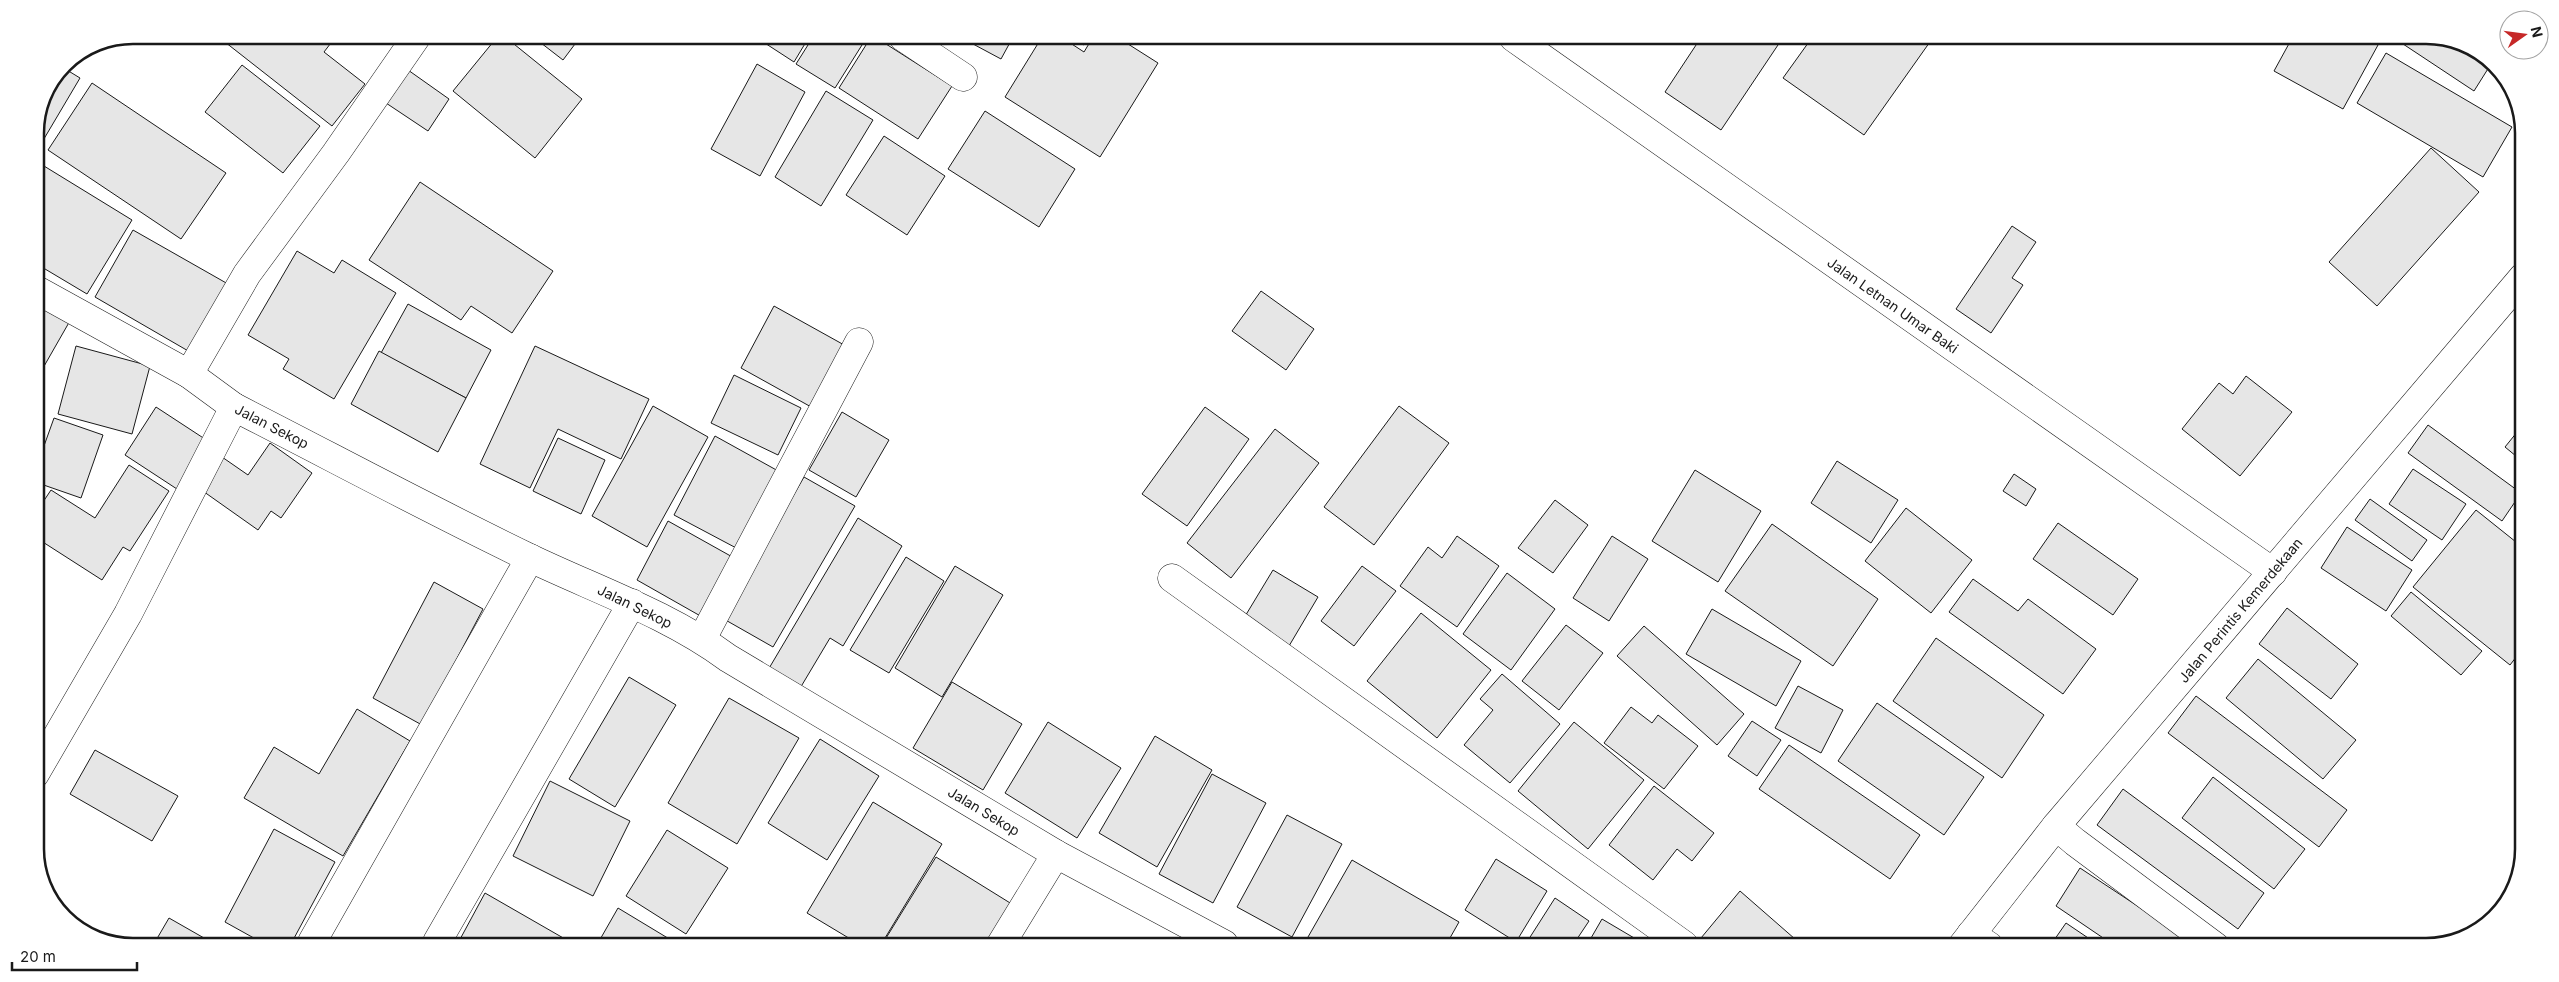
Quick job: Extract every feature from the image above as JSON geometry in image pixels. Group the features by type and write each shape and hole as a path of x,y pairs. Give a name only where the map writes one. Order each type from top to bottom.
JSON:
{"street":[{"path":"189,374 248,274 336,153 411,44"},
{"path":"914,44 963,77"},
{"name":"Jalan Letnan Umar Baki","path":"1523,44 2273,572"},
{"name":"Jalan Perintis Kemerdekaan","path":"1977,938 2056,826 2515,286"},
{"name":"Jalan Sekop","path":"44,294 189,374 234,407 530,558 632,604 702,639 728,658 1056,854 1213,938"},
{"path":"702,639 859,342"},
{"path":"44,759 128,614 234,407"},
{"path":"314,938 530,558"},
{"path":"1172,578 1674,938"},
{"path":"439,938 632,604"},
{"path":"2056,826 2074,842 2205,938"},
{"path":"1005,938 1056,854"}],"building":[{"path":"227,44 330,44 324,52 365,84 332,126"},
{"path":"491,44 514,44 582,99 535,158 453,91"},
{"path":"542,44 575,44 563,60"},
{"path":"766,44 805,44 794,62"},
{"path":"809,44 863,44 835,88 796,64"},
{"path":"867,44 886,44 952,86 918,139 839,88"},
{"path":"973,44 1009,44 1001,59"},
{"path":"1038,44 1072,44 1084,52 1089,44 1128,44 1158,63 1100,157 1005,97"},
{"path":"1697,44 1779,44 1721,130 1665,92"},
{"path":"1807,44 1928,44 1864,135 1783,78"},
{"path":"2289,44 2378,45 2343,109 2274,71"},
{"path":"2403,44 2443,45 2455,48 2471,56 2488,69 2474,91"},
{"path":"2386,53 2512,127 2483,177 2357,103"},
{"path":"757,64 805,92 760,176 711,149"},
{"path":"242,65 320,126 283,173 205,112"},
{"path":"408,70 449,99 428,131 386,103"},
{"path":"69,71 80,78 44,139 45,116 53,94"},
{"path":"92,83 226,173 181,239 48,150"},
{"path":"826,91 873,120 821,206 775,177"},
{"path":"985,111 1075,169 1039,227 948,169"},
{"path":"884,136 945,176 907,235 846,195"},
{"path":"2431,148 2479,192 2377,306 2329,262"},
{"path":"44,166 132,220 87,294 44,268"},
{"path":"420,182 553,271 512,333 471,306 461,320 369,260"},
{"path":"2012,226 2036,242 2012,278 2023,285 1991,333 1956,309"},
{"path":"133,230 228,284 190,352 95,297"},
{"path":"297,251 334,273 342,260 396,293 334,399 283,369 289,359 248,335"},
{"path":"1261,291 1314,329 1286,370 1232,331"},
{"path":"44,303 71,319 44,366"},
{"path":"408,304 491,350 466,398 381,353"},
{"path":"774,306 846,346 813,408 741,368"},
{"path":"76,346 150,366 132,434 58,414"},
{"path":"535,346 649,399 621,459 558,429 530,488 480,464"},
{"path":"379,351 466,398 438,452 351,404"},
{"path":"734,375 801,408 778,455 711,423"},
{"path":"2246,376 2292,412 2240,476 2182,429 2219,383 2233,394"},
{"path":"653,406 708,437 647,547 592,516"},
{"path":"1399,406 1449,443 1374,545 1324,507"},
{"path":"156,407 211,443 180,491 125,455"},
{"path":"1205,407 1249,439 1187,526 1142,494"},
{"path":"842,412 889,440 856,497 809,470"},
{"path":"54,418 103,435 81,498 44,485 44,446"},
{"path":"2428,425 2515,489 2515,502 2502,521 2408,453"},
{"path":"1275,429 1319,463 1231,578 1187,543"},
{"path":"2515,435 2515,455 2505,447"},
{"path":"715,436 780,472 740,550 674,515"},
{"path":"558,438 605,460 581,514 533,491"},
{"path":"270,443 312,473 281,518 271,511 258,530 200,489 222,457 248,475"},
{"path":"1837,461 1898,500 1871,543 1811,503"},
{"path":"129,465 169,491 130,551 123,547 102,580 44,543 44,500 51,490 95,518"},
{"path":"2413,469 2466,504 2442,540 2389,504"},
{"path":"1695,470 1761,511 1718,582 1652,541"},
{"path":"2014,474 2036,489 2026,506 2003,491"},
{"path":"804,477 855,506 773,647 722,618"},
{"path":"2370,499 2427,540 2412,561 2355,520"},
{"path":"1555,500 1588,525 1553,573 1518,548"},
{"path":"1906,508 1972,560 1931,613 1865,561"},
{"path":"2476,510 2515,541 2515,658 2510,665 2413,587"},
{"path":"858,518 902,546 843,646 830,638 799,690 768,670"},
{"path":"668,521 736,559 704,618 637,580"},
{"path":"2058,523 2138,579 2113,615 2033,559"},
{"path":"1772,524 1878,599 1833,666 1725,591"},
{"path":"2347,527 2412,570 2386,611 2321,568"},
{"path":"1457,536 1499,566 1457,627 1400,586 1428,547 1442,558"},
{"path":"1612,536 1648,559 1609,621 1573,598"},
{"path":"906,557 944,581 889,673 850,650"},
{"path":"955,566 1003,595 942,697 895,668"},
{"path":"1362,566 1396,591 1354,646 1321,621"},
{"path":"1273,570 1318,597 1289,646 1244,618"},
{"path":"1507,573 1555,609 1511,670 1463,634"},
{"path":"1973,579 2018,611 2028,599 2096,649 2063,694 1949,612"},
{"path":"434,582 483,609 422,725 373,698"},
{"path":"2411,592 2482,651 2461,675 2391,616"},
{"path":"2287,608 2358,664 2331,699 2259,644"},
{"path":"1712,609 1801,661 1776,706 1686,654"},
{"path":"1421,613 1491,670 1437,738 1367,681"},
{"path":"1566,625 1603,653 1559,710 1522,681"},
{"path":"1644,626 1744,714 1717,745 1617,656"},
{"path":"1936,638 2044,715 2002,778 1893,701"},
{"path":"2258,659 2356,740 2323,779 2226,698"},
{"path":"1502,674 1560,724 1510,783 1464,745 1493,710 1480,699"},
{"path":"629,677 676,705 615,807 569,779"},
{"path":"952,682 1022,724 983,790 913,748"},
{"path":"1798,686 1843,710 1821,753 1775,728"},
{"path":"2196,696 2347,810 2319,847 2168,733"},
{"path":"729,698 799,738 737,844 668,803"},
{"path":"1877,703 1984,777 1944,835 1838,761"},
{"path":"1631,707 1652,723 1658,715 1698,746 1664,789 1604,743"},
{"path":"357,709 410,741 343,856 244,798 274,747 319,774"},
{"path":"1752,721 1781,740 1757,776 1728,756"},
{"path":"1048,722 1121,768 1077,838 1005,793"},
{"path":"1574,722 1644,780 1588,849 1518,791"},
{"path":"1155,736 1212,770 1157,867 1099,833"},
{"path":"820,739 879,776 827,860 768,823"},
{"path":"1789,745 1920,835 1890,879 1759,789"},
{"path":"95,750 178,796 152,841 70,794"},
{"path":"1212,774 1266,803 1213,903 1159,874"},
{"path":"2213,777 2305,849 2274,889 2182,818"},
{"path":"550,781 630,821 593,896 513,856"},
{"path":"1654,786 1714,833 1692,861 1677,849 1653,880 1609,845"},
{"path":"2123,789 2264,893 2238,929 2097,825"},
{"path":"873,802 942,844 885,938 849,938 807,913"},
{"path":"1287,815 1342,844 1292,937 1237,907"},
{"path":"274,829 335,862 294,938 254,938 225,922"},
{"path":"667,830 728,868 686,934 626,896"},
{"path":"936,857 1015,906 996,938 886,938"},
{"path":"1496,859 1547,891 1518,938 1510,938 1465,910"},
{"path":"1352,860 1459,922 1450,938 1307,938"},
{"path":"2080,868 2186,938 2103,938 2056,906"},
{"path":"1740,891 1794,938 1701,938"},
{"path":"485,893 563,938 461,938"},
{"path":"1555,898 1589,921 1578,938 1529,938"},
{"path":"618,908 668,938 601,938"},
{"path":"169,918 204,938 157,938"},
{"path":"1602,919 1634,938 1591,938"},
{"path":"2066,923 2088,938 2056,938"}]}
